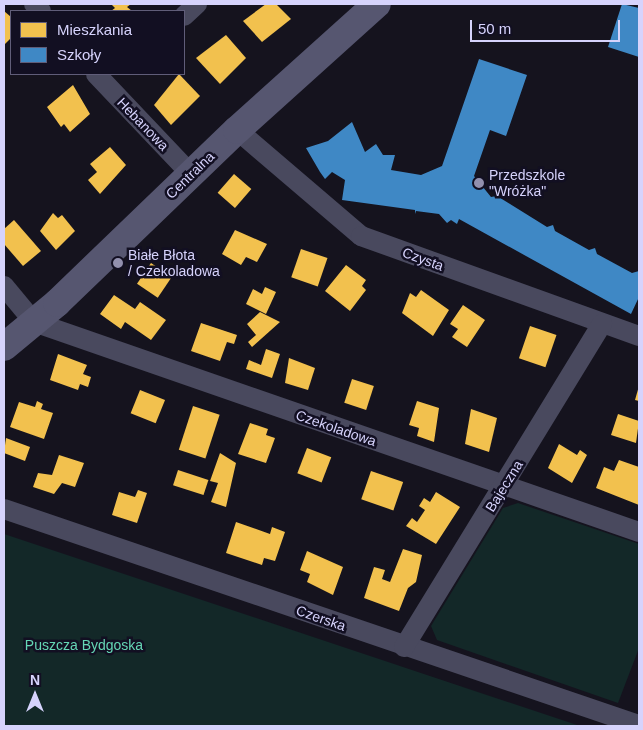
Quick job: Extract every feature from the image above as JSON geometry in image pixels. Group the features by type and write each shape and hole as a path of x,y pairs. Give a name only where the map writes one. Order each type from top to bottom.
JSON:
{"street":[{"path":"185,15 197,4"},
{"name":"Centralna","path":"4,347 34,322 237,130 377,4"},
{"name":"Hebanowa","path":"107,78 191,174"},
{"name":"Czysta","path":"237,130 361,236 639,336"},
{"path":"4,286 34,322"},
{"name":"Czekoladowa","path":"34,322 504,487 639,532"},
{"name":"Bajeczna","path":"404,647 504,487 602,324"},
{"name":"Czerska","path":"4,509 404,647 639,725"}],"green space":[{"path":"518,503 639,544 639,648 618,703 437,640 431,626 503,508"},
{"name":"Puszcza Bydgoska","path":"4,534 580,726 4,726"}],"building: Mieszkania":[{"path":"111,4 131,4 127,7 131,10 112,10 115,8"},
{"path":"266,4 276,4 291,19 262,42 243,21"},
{"path":"4,11 10,16 10,39 4,45"},
{"path":"226,35 246,58 220,84 196,58"},
{"path":"178,75 200,96 171,125 154,105"},
{"path":"73,85 90,114 70,132 64,124 61,127 47,107"},
{"path":"110,147 126,165 100,194 88,180 97,172 90,164"},
{"path":"234,174 251,189 235,208 218,193"},
{"path":"53,213 58,218 62,215 75,231 56,250 40,231"},
{"path":"14,220 41,251 23,266 4,244 4,229"},
{"path":"235,230 267,244 257,262 246,257 241,265 222,254"},
{"path":"301,249 327,258 318,286 291,277"},
{"path":"151,263 172,277 158,298 137,284"},
{"path":"346,265 366,280 362,286 366,290 350,311 325,291"},
{"path":"265,287 276,292 266,314 246,304 253,289 262,294"},
{"path":"421,290 449,310 433,336 402,313 410,293 416,297"},
{"path":"114,295 135,309 140,302 166,320 151,340 125,322 121,329 100,314"},
{"path":"463,305 485,320 467,347 452,337 458,329 450,324"},
{"path":"260,312 280,322 252,347 248,342 256,335 247,324"},
{"path":"201,323 237,335 234,344 227,342 220,361 191,351"},
{"path":"530,326 556,335 545,367 519,358"},
{"path":"266,349 280,354 272,378 246,369 249,360 261,365"},
{"path":"58,354 87,365 83,374 91,377 88,387 80,384 78,390 50,380"},
{"path":"289,358 315,368 308,390 285,383"},
{"path":"352,379 374,386 366,410 344,403"},
{"path":"639,386 639,401 635,400"},
{"path":"140,390 165,400 156,423 131,413"},
{"path":"37,401 43,404 41,409 53,413 44,439 10,427 19,402 35,407"},
{"path":"417,401 439,408 434,442 417,436 419,428 409,425"},
{"path":"193,406 220,415 205,458 179,450"},
{"path":"471,409 497,418 489,452 465,444"},
{"path":"618,414 639,421 636,443 611,435"},
{"path":"250,423 268,429 266,435 275,438 266,463 238,454"},
{"path":"6,438 30,447 25,461 4,453"},
{"path":"559,444 577,455 580,450 587,455 572,483 548,468"},
{"path":"307,448 331,457 322,483 297,473"},
{"path":"220,453 236,463 226,507 211,502 218,483 210,481"},
{"path":"59,455 84,463 75,487 62,483 54,494 33,487 38,473 52,475"},
{"path":"619,460 639,467 639,505 596,488 604,467 614,471"},
{"path":"178,470 208,480 203,495 173,485"},
{"path":"371,471 403,482 393,510 361,499"},
{"path":"138,490 147,493 137,523 112,515 119,492 135,497"},
{"path":"436,492 460,507 436,544 406,526 412,518 417,522 425,510 419,506 424,498 430,502"},
{"path":"236,522 270,534 272,527 285,532 275,561 264,558 262,565 226,553"},
{"path":"403,549 422,555 416,582 408,588 399,611 364,598 374,567 385,570 382,579 390,582"},
{"path":"307,551 343,567 333,595 307,582 310,574 300,570"}],"building: Szkoły":[{"path":"622,4 639,8 639,57 608,47"},
{"path":"479,59 527,75 506,136 490,130 474,176 491,197 497,196 547,227 553,225 555,231 589,250 595,248 597,254 632,273 639,271 639,297 631,314 459,219 457,224 451,220 447,223 439,214 416,211 415,214 415,210 342,200 345,180 332,172 325,179 306,148 328,141 352,122 365,152 376,144 383,155 395,155 391,170 421,175 442,166"}],"place":[{"name":"Przedszkole \"Wróżka\"","path":"479,183"},
{"name":"Białe Błota / Czekoladowa","path":"118,263"}]}
